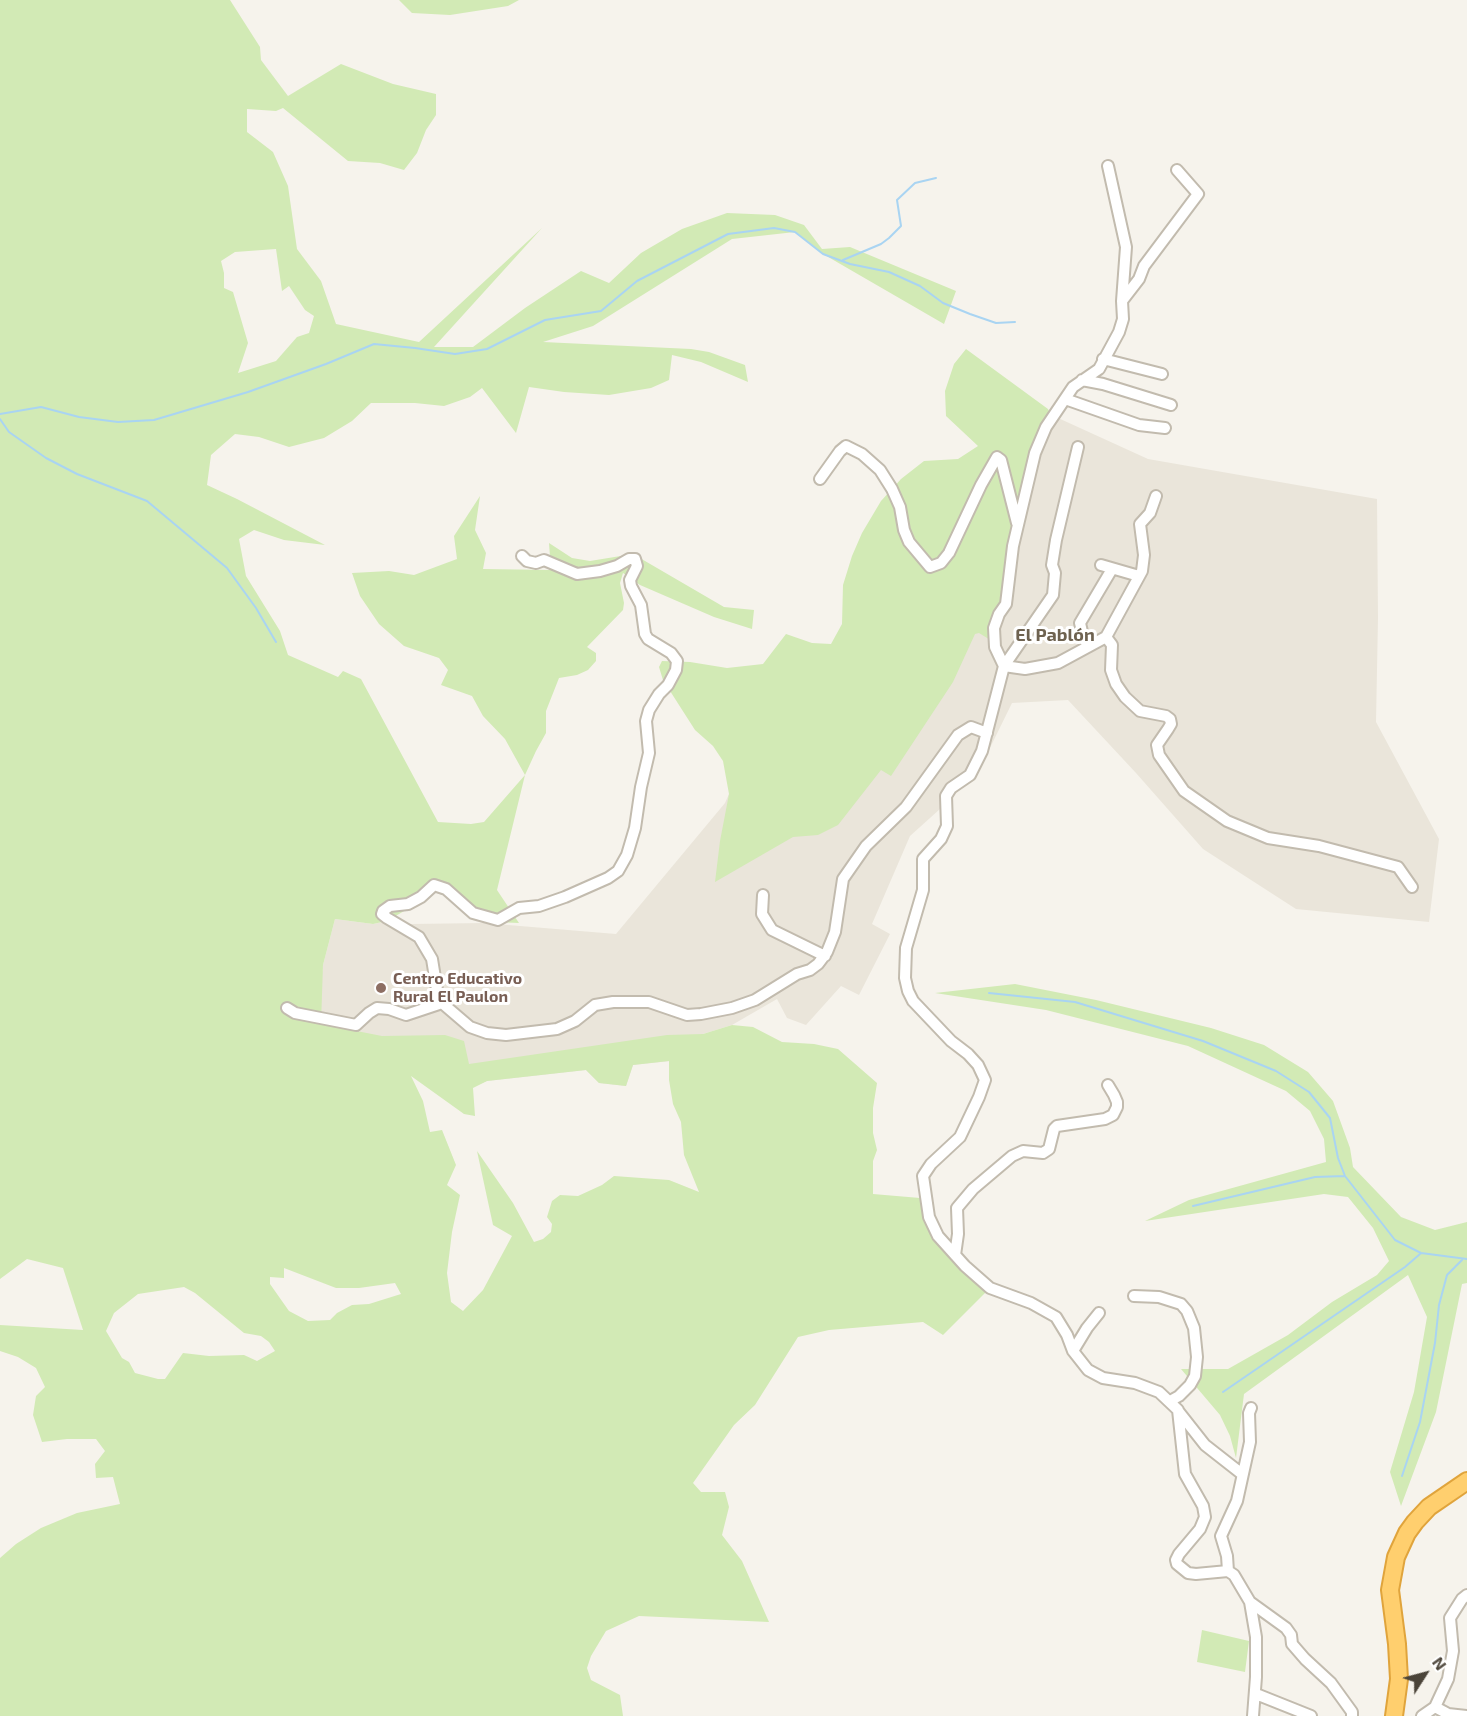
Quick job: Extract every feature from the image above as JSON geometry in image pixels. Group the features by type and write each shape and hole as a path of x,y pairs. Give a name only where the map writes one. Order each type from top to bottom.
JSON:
{"highway":[{"path":"1445,1496 1467,1466"},
{"path":"1394,1716 1399,1679 1390,1590 1396,1557 1407,1533 1429,1508 1467,1481"}],"street":[{"path":"1004,666 995,647 994,628 1006,604 1009,567 1035,453 1046,427 1065,399 1082,380 1099,369 1119,332 1123,319 1126,247 1108,166"},
{"path":"1122,301 1139,279 1144,266 1198,194 1178,170"},
{"path":"1103,359 1162,374"},
{"path":"1082,380 1103,384 1171,405"},
{"path":"1065,399 1140,425 1165,428"},
{"path":"820,479 846,446 862,454 879,470 892,489 912,548 930,567 941,563 949,553 981,485 993,462 999,457 1017,526"},
{"path":"1078,447 1056,540 1052,565 1055,573 1053,595 1004,666 982,751 970,775 951,788 946,796 947,826 942,839 923,859 923,890 906,948 905,978 908,991 913,1001 951,1041 968,1053 978,1065 985,1080 960,1137 931,1164 923,1176 929,1216 938,1236 990,1287 1031,1302 1056,1317 1073,1351 1088,1370 1103,1378 1135,1383 1159,1392 1178,1410 1205,1445 1242,1474"},
{"path":"1004,666 1025,669 1058,663 1106,637 1139,576 1144,561 1140,524 1150,513 1156,496"},
{"path":"522,556 527,561 536,563 544,560 577,574 617,566 629,559 635,559 637,566 630,580 641,605 645,634 648,639 671,653 677,660 676,670 649,710 646,721 649,753 639,795 635,828 627,855 618,871 566,897 539,906 519,908 498,920 473,913 446,889 434,885 421,897 408,904 390,906 383,911 382,914 387,918 419,937 432,959 437,990 442,1003 470,1027 487,1033 506,1035 557,1029 575,1021 595,1005 602,1003 649,1002 687,1015 701,1014 732,1008 755,1000 797,974 810,970 825,956 835,932 841,888 849,869 875,836 906,807 958,735 970,727 987,733"},
{"path":"1101,566 1139,576"},
{"path":"1088,647 1080,623 1112,569"},
{"path":"1106,637 1112,645 1111,670 1116,684 1125,697 1140,711 1166,716 1170,719 1171,724 1157,745 1159,755 1184,791 1227,821 1268,838 1318,846 1398,867 1412,887"},
{"path":"763,895 762,914 772,930 825,956"},
{"path":"287,1008 295,1013 356,1025 377,1008 389,1009 406,1015 442,1003"},
{"path":"955,1255 958,1234 957,1208 973,1189 1012,1156 1023,1151 1043,1153 1049,1149 1054,1129 1057,1126 1105,1119 1113,1115 1117,1102 1108,1085"},
{"path":"1134,1296 1159,1297 1181,1304 1187,1311 1194,1328 1197,1357 1195,1376 1179,1396 1170,1401"},
{"path":"1073,1351 1099,1313"},
{"path":"1228,1571 1227,1556 1221,1536 1237,1501 1250,1442 1249,1413 1251,1408"},
{"path":"1178,1410 1185,1474 1203,1506 1205,1517 1200,1529 1176,1560 1177,1564 1188,1573 1228,1571 1234,1575 1250,1602 1256,1637 1256,1694 1253,1716"},
{"path":"1422,1716 1435,1707 1450,1669 1453,1651 1450,1618 1461,1599 1467,1595"},
{"path":"1250,1602 1286,1628 1293,1644 1330,1683 1352,1712 1352,1716"},
{"path":"1256,1694 1311,1716"},
{"path":"1435,1707 1448,1714 1467,1716"}],"shaded area":[{"path":"1034,407 1148,459 1377,499 1376,722 1439,839 1429,922 1296,909 1203,849 1068,700 1012,703 986,756 973,775 950,800 910,836 872,924 890,934 859,995 841,986 806,1025 787,1018 777,999 732,1025 703,1034 670,1061 633,1065 626,1086 599,1083 586,1070 487,1081 473,1087 316,1023 323,965 335,919 373,924 387,921 411,924 484,923 616,934 725,803 729,794"}],"green space":[{"path":"0,0 230,0 260,47 261,60 288,96 341,64 393,84 436,94 436,115 426,130 417,153 404,170 380,163 348,161 283,108 276,111 247,109 247,132 273,152 288,186 297,249 321,281 336,324 419,342 542,228 434,347 473,347 525,308 581,271 609,283 641,253 682,229 727,213 775,215 804,225 822,249 850,247 956,291 944,324 823,254 795,232 732,239 593,326 543,342 691,349 709,352 745,365 748,382 701,362 672,355 669,380 651,388 609,395 529,387 516,433 482,388 470,397 444,406 415,403 371,403 352,421 324,438 289,447 259,437 235,434 211,455 207,485 325,545 284,540 254,530 239,539 246,576 280,631 288,655 338,677 343,671 361,679 438,822 471,824 484,822 525,775 497,890 519,923 496,922 431,889 423,900 387,921 373,924 335,919 323,965 321,1024 382,1036 445,1035 464,1041 469,1064 667,1035 703,1034 732,1025 753,1027 782,1042 814,1044 838,1049 877,1083 873,1108 873,1133 877,1150 873,1161 873,1194 920,1198 927,1217 990,1288 943,1335 923,1322 829,1330 798,1337 755,1405 734,1425 693,1483 701,1492 725,1492 729,1507 722,1535 742,1561 769,1622 639,1616 606,1631 591,1656 587,1668 591,1680 620,1695 623,1716 0,1716 0,1558 16,1544 41,1528 77,1513 120,1504 113,1477 96,1478 95,1464 105,1451 96,1439 42,1442 33,1415 36,1396 45,1387 36,1368 18,1357 0,1351 0,1325 83,1330 63,1268 27,1259 0,1279","holes":["276,249 282,291 289,286 305,310 314,316 309,333 297,337 276,361 238,373 248,343 233,292 224,288 221,261 235,252","669,1061 669,1080 673,1104 681,1122 684,1155 699,1192 669,1180 614,1176 602,1185 578,1196 560,1195 552,1201 547,1217 552,1224 551,1232 543,1239 534,1242 513,1203 477,1151 493,1225 512,1236 483,1290 463,1311 451,1302 447,1273 452,1232 460,1195 447,1185 456,1165 442,1130 430,1132 423,1101 411,1076 464,1114 475,1116 473,1088 487,1081 586,1070 599,1083 626,1086 633,1065","284,1268 336,1288 359,1288 395,1283 401,1294 369,1304 352,1305 337,1313 330,1320 308,1321 289,1311 270,1284 270,1277 284,1278","184,1287 195,1293 244,1333 261,1336 275,1351 257,1361 244,1355 209,1356 183,1353 165,1379 135,1373 129,1362 122,1358 106,1331 114,1313 138,1294"]},
{"path":"399,0 519,0 508,6 450,15 412,13"},
{"path":"966,349 1048,409 1053,419 1039,455 992,641 979,633 975,634 953,682 891,776 881,770 838,825 818,835 793,837 715,882 729,794 723,761 713,746 695,730 663,680 659,667 662,661 690,662 727,668 763,664 786,634 812,643 831,644 842,624 843,585 852,556 862,533 881,501 901,479 924,461 958,459 978,446 946,416 945,391 954,364"},
{"path":"480,496 475,530 486,553 483,569 551,570 549,543 572,558 590,561 633,554 724,607 754,610 752,629 714,617 640,585 623,573 620,583 623,610 587,647 596,653 596,661 588,670 577,675 559,678 546,711 546,733 525,775 505,739 483,716 472,696 441,685 448,670 439,658 404,646 379,624 360,596 352,573 389,571 414,575 457,559 454,536"},
{"path":"1015,984 1096,1000 1211,1028 1264,1045 1308,1072 1333,1101 1350,1148 1353,1167 1401,1217 1435,1230 1467,1222 1467,1283 1462,1284 1436,1412 1401,1506 1390,1472 1414,1392 1427,1317 1408,1275 1244,1394 1236,1458 1230,1436 1220,1415 1181,1369 1228,1369 1288,1335 1332,1302 1377,1275 1389,1261 1373,1228 1348,1197 1324,1194 1145,1221 1189,1200 1326,1162 1324,1139 1310,1111 1286,1091 1188,1046 1046,1010 935,993"},
{"path":"1202,1630 1249,1641 1245,1672 1197,1662"}],"waterway":[{"path":"843,260 881,244 889,238 901,226 897,200 915,183 936,178"},
{"path":"0,414 41,407 79,417 118,422 154,420 248,392 374,344 455,354 487,349 545,320 601,311 637,281 728,234 774,228 795,232 823,254 850,264 889,272 920,286 943,303 970,314 996,323 1015,322"},
{"path":"0,419 9,432 46,458 77,474 147,501 227,568 256,608 276,642"},
{"path":"989,993 1075,1002 1203,1041 1276,1071 1309,1092 1330,1118 1338,1158 1345,1176 1395,1240 1421,1253 1467,1259"},
{"path":"1193,1206 1315,1177 1345,1176"},
{"path":"1223,1392 1405,1267 1420,1254"},
{"path":"1402,1476 1420,1422 1435,1343 1439,1305 1447,1275 1462,1260"}],"place":[{"name":"Centro Educativo Rural El Paulon","path":"381,988"}],"district":[{"name":"El Pablón","path":"1055,635"}]}
